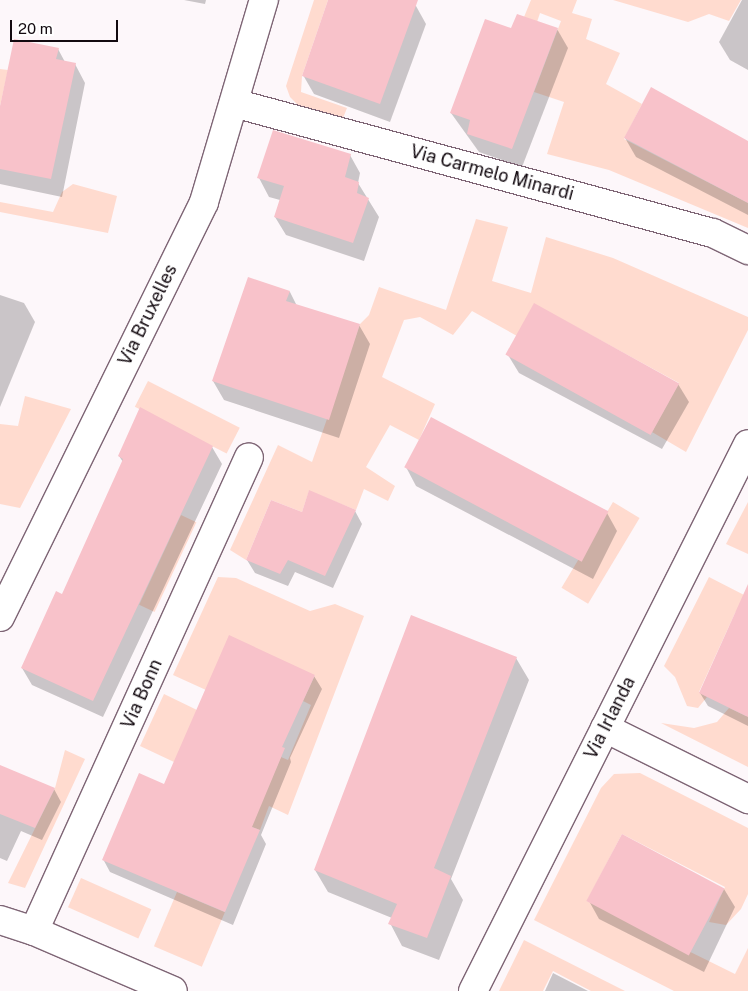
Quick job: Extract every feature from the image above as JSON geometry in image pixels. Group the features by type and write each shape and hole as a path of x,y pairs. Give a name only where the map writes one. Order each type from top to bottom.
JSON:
{"street":[{"name":"Via Bruxelles","path":"0,617 204,202 264,0"},
{"name":"Via Carmelo Minardi","path":"234,102 713,233 748,250"},
{"name":"Via Irlanda","path":"472,991 748,444"},
{"name":"Via Bonn","path":"34,931 249,458"},
{"path":"605,728 748,799"},
{"path":"0,920 34,931 173,991"}],"shaded area":[{"path":"314,0 328,0 302,76 301,92 347,108 343,118 298,105 290,97 286,86"},
{"path":"531,0 577,0 572,13 592,19 586,39 620,53 606,84 642,104 624,139 748,203 748,228 609,170 547,154 564,102 534,92 561,21 540,13 537,22 524,17"},
{"path":"613,0 741,0 729,21 709,14 688,22"},
{"path":"0,69 8,70 0,106"},
{"path":"73,184 117,196 108,233 0,212 0,202 53,212 62,192"},
{"path":"476,219 508,227 492,281 531,293 546,237 613,258 748,317 748,330 686,452 652,432 679,383 534,304 517,336 472,311 453,335 420,317 404,320 382,377 435,404 419,440 390,425 366,467 395,486 388,501 364,489 356,510 309,491 302,512 271,500 246,560 230,550 278,445 312,462 360,324 369,315 379,287 446,310"},
{"path":"148,381 240,428 227,454 135,407"},
{"path":"25,396 71,409 20,508 0,504 0,424 18,426"},
{"path":"613,502 640,518 588,604 561,588"},
{"path":"748,502 748,554 726,544"},
{"path":"181,515 196,522 155,612 139,605"},
{"path":"218,577 236,578 310,611 335,604 364,616 288,815 269,806 260,830 210,811 206,777 140,746 164,694 197,710 268,787 281,757 288,760 311,705 303,701 315,675 206,690 173,675"},
{"path":"709,577 748,597 735,613 699,692 707,697 698,708 687,706 675,677 664,666"},
{"path":"729,708 746,716 748,713 748,767 661,723 694,728 717,722"},
{"path":"65,750 85,759 25,888 8,883 55,788"},
{"path":"640,773 748,828 748,894 741,909 726,925 709,922 725,887 622,834 587,901 735,974 748,948 748,991 674,991 534,920 601,788 614,774"},
{"path":"81,878 151,909 138,939 68,907"},
{"path":"177,892 225,912 202,967 154,946"},
{"path":"524,940 625,991 591,991 553,971 543,991 499,991"}],"building":[{"path":"328,0 418,0 380,104 302,76"},
{"path":"517,14 558,28 512,149 467,134 470,120 450,113 485,19 511,28"},
{"path":"14,39 59,48 56,59 76,63 51,179 0,169 0,106"},
{"path":"651,87 748,141 748,203 624,138"},
{"path":"273,130 351,154 345,177 359,182 357,193 369,198 353,243 274,217 284,186 257,178"},
{"path":"248,277 290,291 286,301 360,324 329,420 212,381"},
{"path":"534,303 679,383 651,435 505,355"},
{"path":"140,407 213,446 93,701 21,668 56,591 62,594 123,459 118,456"},
{"path":"431,417 608,511 582,562 404,467"},
{"path":"309,490 356,510 325,576 288,560 280,574 246,560 271,500 302,512"},
{"path":"748,584 748,717 699,693"},
{"path":"411,615 517,657 434,868 451,876 427,938 388,924 397,904 314,870"},
{"path":"229,635 315,675 282,747 285,748 252,827 260,830 225,912 102,860 139,773 164,784"},
{"path":"0,765 55,788 35,828 0,814"},
{"path":"622,834 724,888 689,956 586,901"}]}
